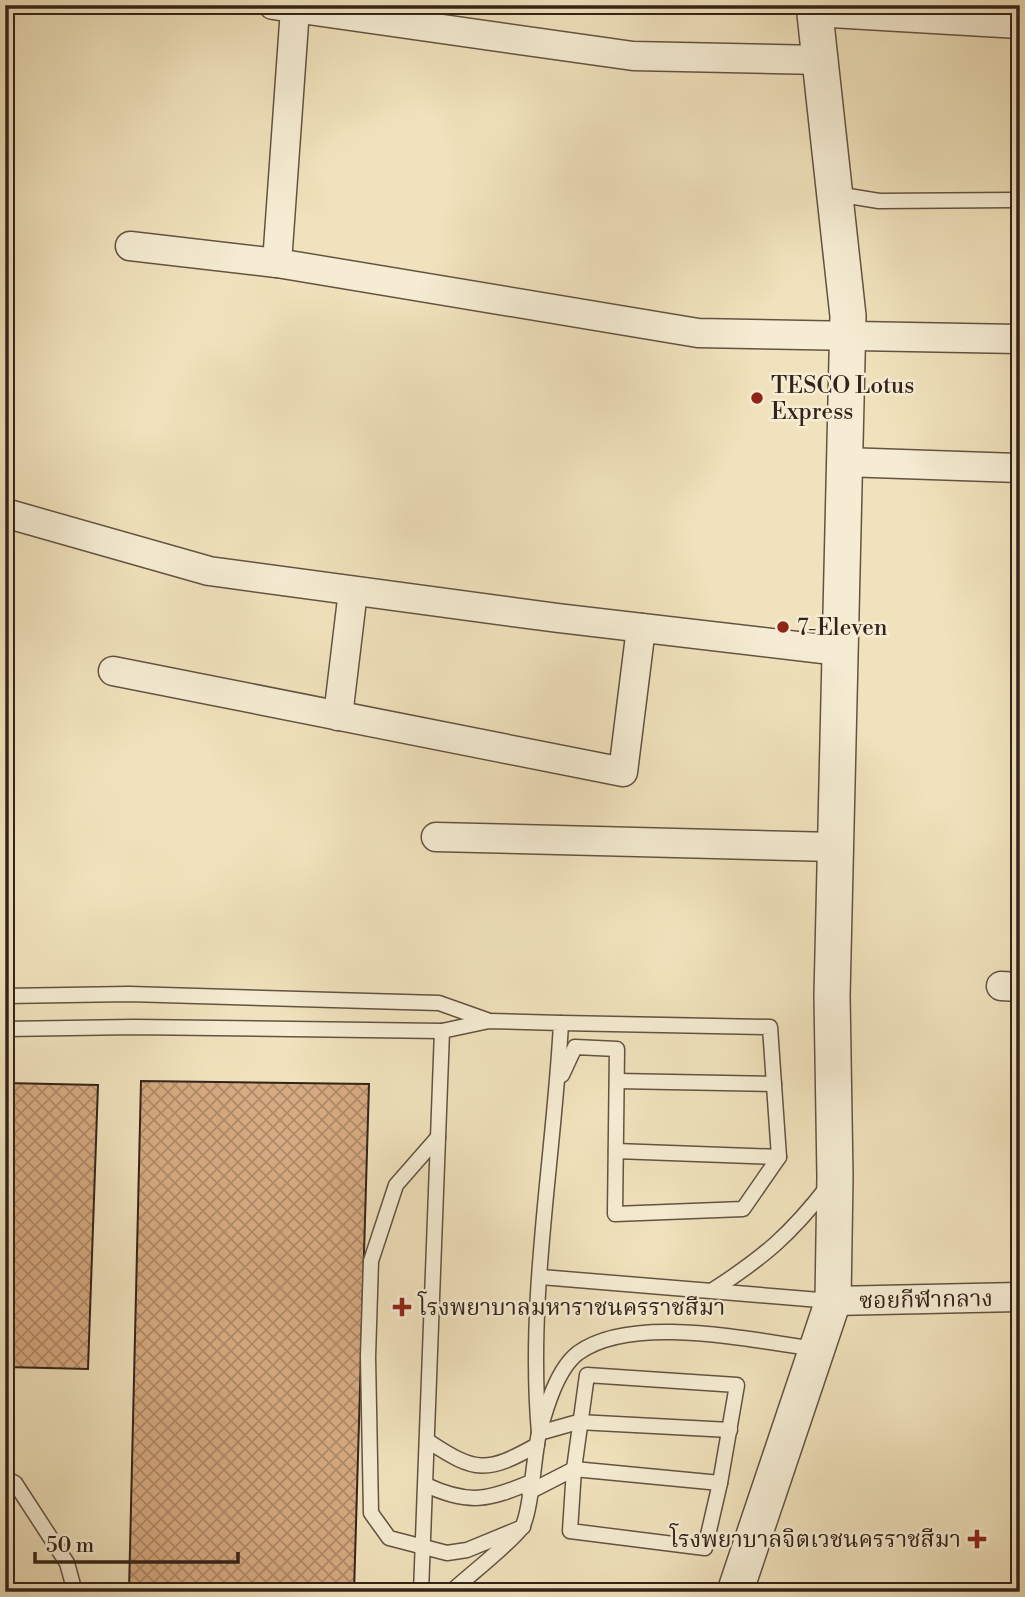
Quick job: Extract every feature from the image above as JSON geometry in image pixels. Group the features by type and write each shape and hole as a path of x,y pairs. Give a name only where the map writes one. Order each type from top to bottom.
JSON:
{"street":[{"path":"277,262 284,7 633,56 821,60"},
{"path":"735,1592 833,1301 835,1177 831,996 848,334 814,8 1020,24"},
{"path":"130,246 277,262 698,333 1020,339"},
{"path":"844,462 1020,468"},
{"path":"5,513 209,571 641,628 840,651"},
{"path":"338,716 354,591"},
{"path":"113,671 623,772 641,628"},
{"path":"436,837 835,847"},
{"name":"ซอยกีฬากลาง","path":"833,1301 1020,1297"}],"lane":[{"path":"834,194 879,201 1013,200"},
{"path":"5,996 129,994 439,1003 489,1021"},
{"path":"5,1029 134,1027 442,1031 489,1021 770,1027 779,1157 743,1209 615,1214 617,1049 575,1047 556,1086"},
{"path":"538,1439 541,1277 561,1023"},
{"path":"421,1592 442,1031"},
{"path":"617,1081 774,1084"},
{"path":"438,1137 396,1185 371,1261 368,1357 370,1513 389,1538 447,1553 467,1550 523,1527"},
{"path":"616,1151 779,1157"},
{"path":"713,1290 763,1257 801,1220 835,1177"},
{"path":"541,1277 833,1301"},
{"path":"452,1592 523,1527 538,1439 563,1370 577,1354 603,1339 635,1333 696,1335 819,1349"},
{"path":"587,1375 737,1385 730,1430 705,1548 570,1531 578,1422 587,1375"},
{"path":"428,1441 451,1457 484,1467 505,1463 538,1439 578,1422 730,1430"},
{"path":"426,1485 444,1493 482,1499 530,1487 574,1469 720,1483"},
{"path":"5,1478 15,1483 67,1563 75,1592"}],"building":[{"path":"141,1081 369,1084 354,1592 129,1592"},
{"path":"5,1083 98,1085 88,1369 5,1367"}],"place":[{"name":"TESCO Lotus Express","path":"757,398"},
{"name":"7-Eleven","path":"783,627"},
{"name":"โรงพยาบาลมหาราชนครราชสีมา","path":"402,1307"},
{"name":"โรงพยาบาลจิตเวชนครราชสีมา","path":"977,1539"}]}
